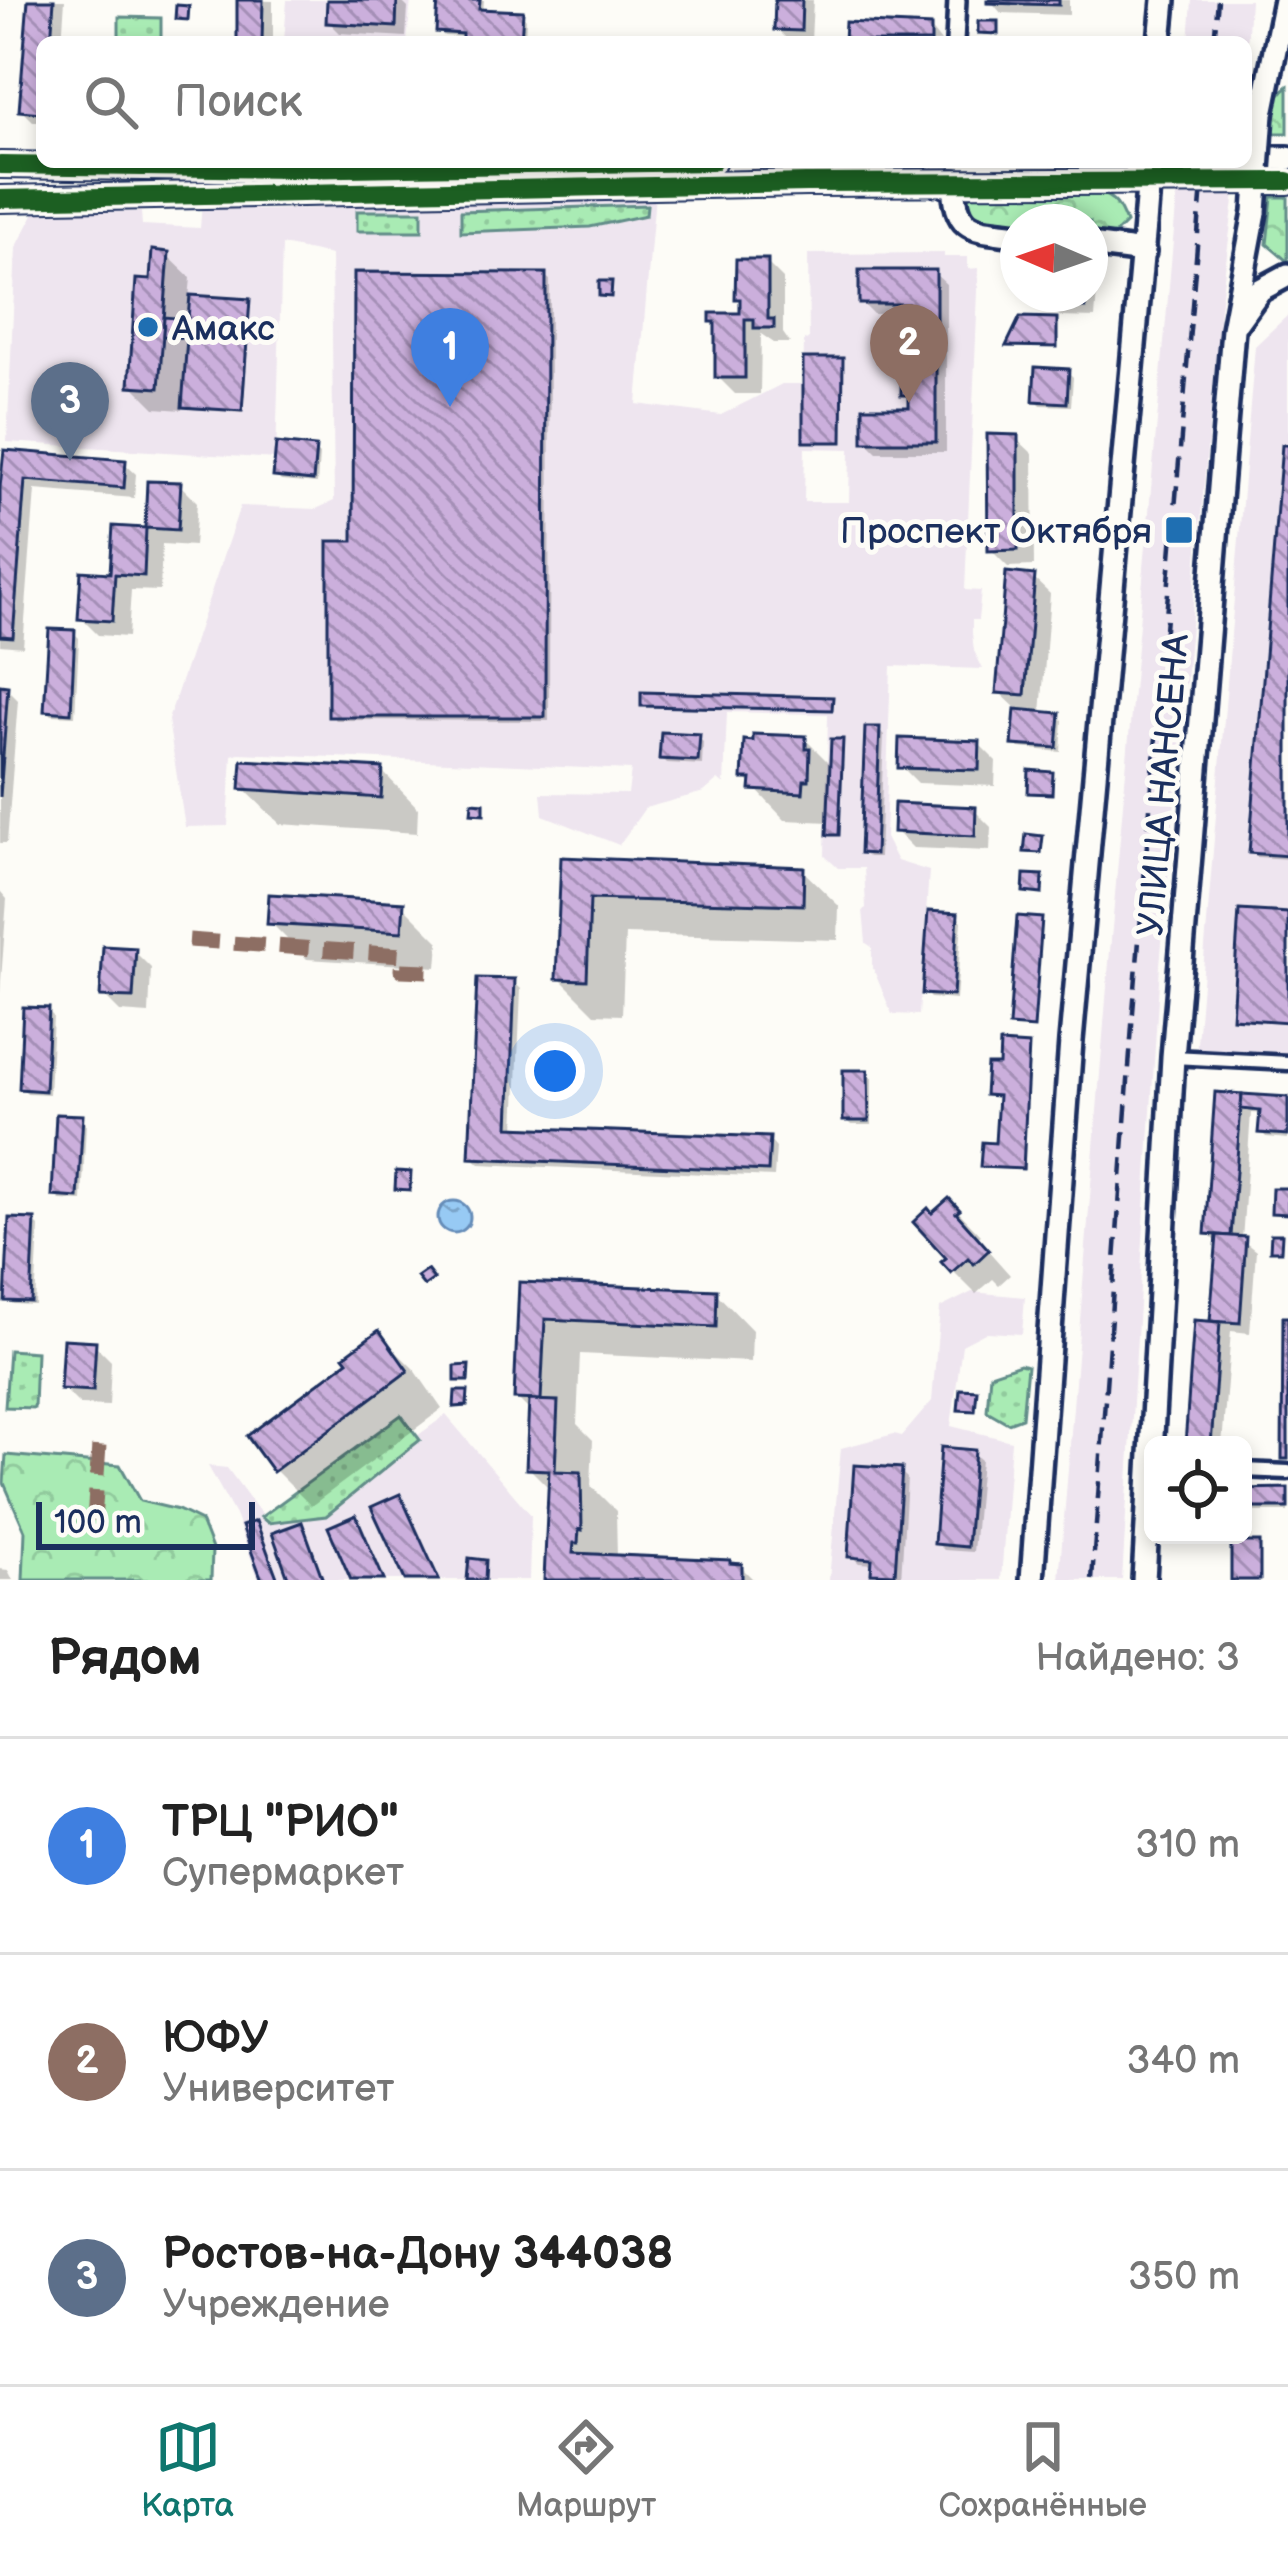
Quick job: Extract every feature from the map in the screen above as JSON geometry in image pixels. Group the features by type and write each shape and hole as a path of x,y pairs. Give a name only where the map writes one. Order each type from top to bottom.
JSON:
{"main road":[{"path":"1161,36 1164,0"},
{"name":"УЛИЦА НАНСЕНА","path":"1153,1436 1173,1058 1233,328 1255,212 1262,114 1278,71 1286,0"},
{"path":"1252,158 1288,158"},
{"path":"0,165 36,166"},
{"path":"216,168 349,168"},
{"name":"УЛИЦА НАНСЕНА","path":"1032,1580 1071,1041 1150,168"},
{"path":"954,182 955,211 963,221 979,230 1000,233"},
{"path":"0,199 954,182 1288,182"},
{"path":"1250,235 1266,260 1288,275"},
{"path":"1108,247 1144,252"},
{"path":"1240,276 1288,275"},
{"path":"1233,328 1259,290 1288,275"},
{"name":"УЛИЦА НАНСЕНА","path":"1144,1580 1146,1544"}],"street":[{"path":"955,36 957,0"},
{"path":"1173,1058 1288,1064"},
{"path":"1252,1470 1288,1472"}],"shaded area":[{"path":"287,0 411,0 408,36 284,36"},
{"path":"1192,0 1250,0 1248,36 1189,36"},
{"path":"1179,168 1238,168 1220,308 1160,965 1122,1580 1059,1580"},
{"path":"655,195 637,404 721,415 782,384 803,384 804,340 809,339 808,254 944,253 944,257 968,257 968,269 979,268 965,590 981,591 972,633 983,669 891,666 885,838 897,861 929,871 919,1015 892,1014 872,966 863,910 864,868 838,868 825,856 828,714 727,712 724,785 718,780 704,792 645,808 619,845 543,815 541,793 628,794 631,770 239,753 232,755 228,826 185,827 168,720 240,506 316,509 334,501 331,255 282,245 276,459 7,442 16,248 36,210 141,212 142,225 200,228 202,202 254,202 256,210","holes":["805,448 850,449 849,502 804,502"]},
{"path":"1288,315 1288,1054 1196,1055 1255,346"},
{"path":"972,1292 1025,1297 1022,1334 987,1332 962,1345 951,1426 1011,1441 1001,1580 829,1580 841,1448 902,1436 932,1401 940,1308"},
{"path":"446,1415 531,1515 529,1580 259,1580 235,1515 208,1466 227,1468 268,1523 420,1439 417,1436"}],"green space":[{"path":"119,17 161,18 161,36 119,36"},
{"path":"1288,86 1288,133 1274,133 1276,101"},
{"path":"976,193 1098,193 1116,204 1126,223 1109,240 1108,204 1000,204 1000,225 971,218 966,199"},
{"path":"1272,197 1288,197 1288,262 1267,244"},
{"path":"647,205 646,215 590,227 461,232 461,211"},
{"path":"357,211 422,211 422,231 357,231"},
{"path":"9,1350 36,1352 34,1408 5,1407"},
{"path":"1027,1366 1022,1418 1008,1423 987,1411 990,1374"},
{"path":"401,1415 420,1440 326,1516 268,1523 261,1517"},
{"path":"6,1455 120,1465 140,1501 201,1521 212,1549 211,1580 23,1580 25,1531 4,1483"}],"water":[{"path":"454,1201 465,1206 470,1217 465,1228 454,1233 443,1228 438,1217 443,1206"}],"building":[{"path":"28,0 54,0 51,36 36,36 36,112 19,111"},
{"path":"237,0 263,0 262,36 237,36"},
{"path":"327,0 397,0 396,27 326,23"},
{"path":"438,0 480,0 479,9 523,11 521,36 436,32"},
{"path":"775,0 802,0 801,31 774,30"},
{"path":"1059,0 1059,5 987,3"},
{"path":"176,5 189,6 188,20 175,19"},
{"path":"978,21 998,21 998,34 978,33"},
{"path":"845,22 931,26 931,36 844,36"},
{"name":"Амакс","path":"152,250 169,252 159,388 129,386 136,279 150,280"},
{"path":"736,259 768,259 768,319 774,319 774,328 754,328 754,319 745,319 745,378 715,378 715,322 710,322 710,313 740,313 740,299 735,299"},
{"path":"859,270 936,270 936,442 863,442 863,407 909,407 909,395 901,395 902,324 909,324 909,304 859,304"},
{"path":"354,272 546,273 545,717 328,717 328,541 353,541"},
{"path":"599,281 612,281 611,297 599,296"},
{"path":"190,295 250,299 242,411 182,407 187,338 163,336 164,317 188,319"},
{"path":"1020,317 1057,318 1057,347 1006,346"},
{"path":"803,358 843,358 842,442 803,442"},
{"path":"1035,367 1069,369 1067,403 1033,401"},
{"path":"987,434 1018,435 1018,550 988,551"},
{"path":"276,443 316,447 313,481 273,477"},
{"path":"1282,445 1288,445 1288,856 1249,853"},
{"path":"4,450 126,460 124,488 25,480 13,637 0,636"},
{"path":"147,481 181,482 178,530 146,528 144,576 115,574 112,621 78,619 81,571 110,573 113,526 145,528"},
{"path":"1006,572 1035,575 1025,695 996,693"},
{"path":"49,629 75,630 71,713 44,711"},
{"path":"0,685 8,686 0,797"},
{"path":"641,692 833,697 832,710 641,706"},
{"path":"1015,709 1060,713 1057,748 1012,745"},
{"path":"865,727 880,727 875,854 860,853"},
{"path":"661,732 700,734 698,761 659,759"},
{"path":"753,734 806,736 809,780 804,780 803,793 750,790 751,779 742,779 744,740 753,741"},
{"path":"899,738 980,741 979,770 898,768"},
{"path":"831,739 843,739 839,835 827,835"},
{"path":"242,760 383,768 381,798 240,789"},
{"path":"1029,770 1053,772 1052,794 1028,793"},
{"path":"472,802 484,803 484,814 471,813"},
{"path":"894,803 976,807 975,836 893,832"},
{"path":"1026,834 1043,836 1041,853 1024,852"},
{"path":"561,857 804,867 803,905 590,899 587,980 556,979"},
{"path":"1024,874 1043,875 1042,894 1023,892"},
{"path":"269,894 404,902 402,932 267,924"},
{"path":"1239,910 1288,913 1288,1022 1232,1018"},
{"path":"928,911 958,913 953,996 922,994"},
{"path":"1017,916 1042,918 1034,1028 1009,1026"},
{"path":"103,946 136,948 133,998 100,997"},
{"path":"477,978 515,979 509,1127 770,1137 768,1171 469,1158"},
{"path":"23,1007 49,1008 45,1091 19,1089"},
{"path":"1000,1043 1029,1045 1023,1169 980,1167 982,1142 995,1143 998,1096 985,1095 987,1065 999,1065"},
{"path":"843,1070 868,1070 869,1121 843,1121"},
{"path":"1215,1092 1242,1094 1231,1236 1205,1234"},
{"path":"1242,1094 1288,1097 1288,1135 1258,1133 1260,1111 1241,1109"},
{"path":"56,1114 83,1115 78,1198 52,1196"},
{"path":"396,1171 411,1172 410,1190 395,1189"},
{"path":"1272,1188 1288,1188 1288,1214 1271,1213"},
{"path":"949,1198 989,1250 974,1264 968,1258 951,1273 941,1262 946,1258 913,1222"},
{"path":"9,1218 35,1219 31,1302 5,1301"},
{"path":"1271,1234 1282,1234 1281,1251 1270,1251"},
{"path":"1217,1235 1246,1237 1240,1323 1210,1321"},
{"path":"427,1270 434,1279 424,1286 417,1277"},
{"path":"519,1282 717,1290 716,1327 545,1319 541,1400 514,1399"},
{"path":"1283,1317 1288,1317 1288,1459 1282,1459"},
{"path":"1194,1320 1220,1322 1212,1436 1186,1436"},
{"path":"379,1330 408,1371 273,1472 247,1436 348,1361 344,1356"},
{"path":"63,1339 96,1341 93,1391 60,1389"},
{"path":"469,1365 468,1381 455,1381 455,1366"},
{"path":"960,1389 977,1390 975,1411 958,1410"},
{"path":"455,1391 468,1391 467,1406 454,1407"},
{"path":"529,1400 558,1401 555,1471 581,1472 582,1530 573,1553 730,1560 742,1564 742,1580 544,1580 549,1470 526,1469"},
{"path":"941,1447 975,1450 967,1547 934,1544"},
{"path":"854,1465 902,1468 895,1574 871,1573 872,1559 848,1557"},
{"path":"1288,1488 1288,1508 1252,1508 1252,1489"},
{"path":"400,1494 439,1580 405,1580 371,1507"},
{"path":"356,1515 384,1580 351,1580 328,1527"},
{"path":"256,1521 278,1580 262,1580 242,1526"},
{"path":"302,1522 323,1580 289,1580 272,1533"},
{"path":"1260,1542 1260,1580 1231,1580 1231,1544"},
{"path":"469,1558 486,1560 485,1580 467,1580"}],"railway":[{"path":"1215,36 1218,0"},
{"path":"1092,1580 1133,1012 1203,168"}],"marked path":[{"path":"189,940 402,955 401,970 428,971"},
{"path":"94,1521 99,1445"}],"cycle path":[{"path":"0,165 36,166"},
{"path":"216,168 349,168"},
{"path":"0,199 806,183 1288,181"}],"place":[{"name":"Амакс","path":"148,327"},
{"name":"ЮФУ","path":"909,403"},
{"name":"ТРЦ \"РИО\"","path":"450,407"},
{"name":"Ростов-на-Дону 344038","path":"70,461"},
{"name":"Проспект Октября","path":"1179,530"}]}
